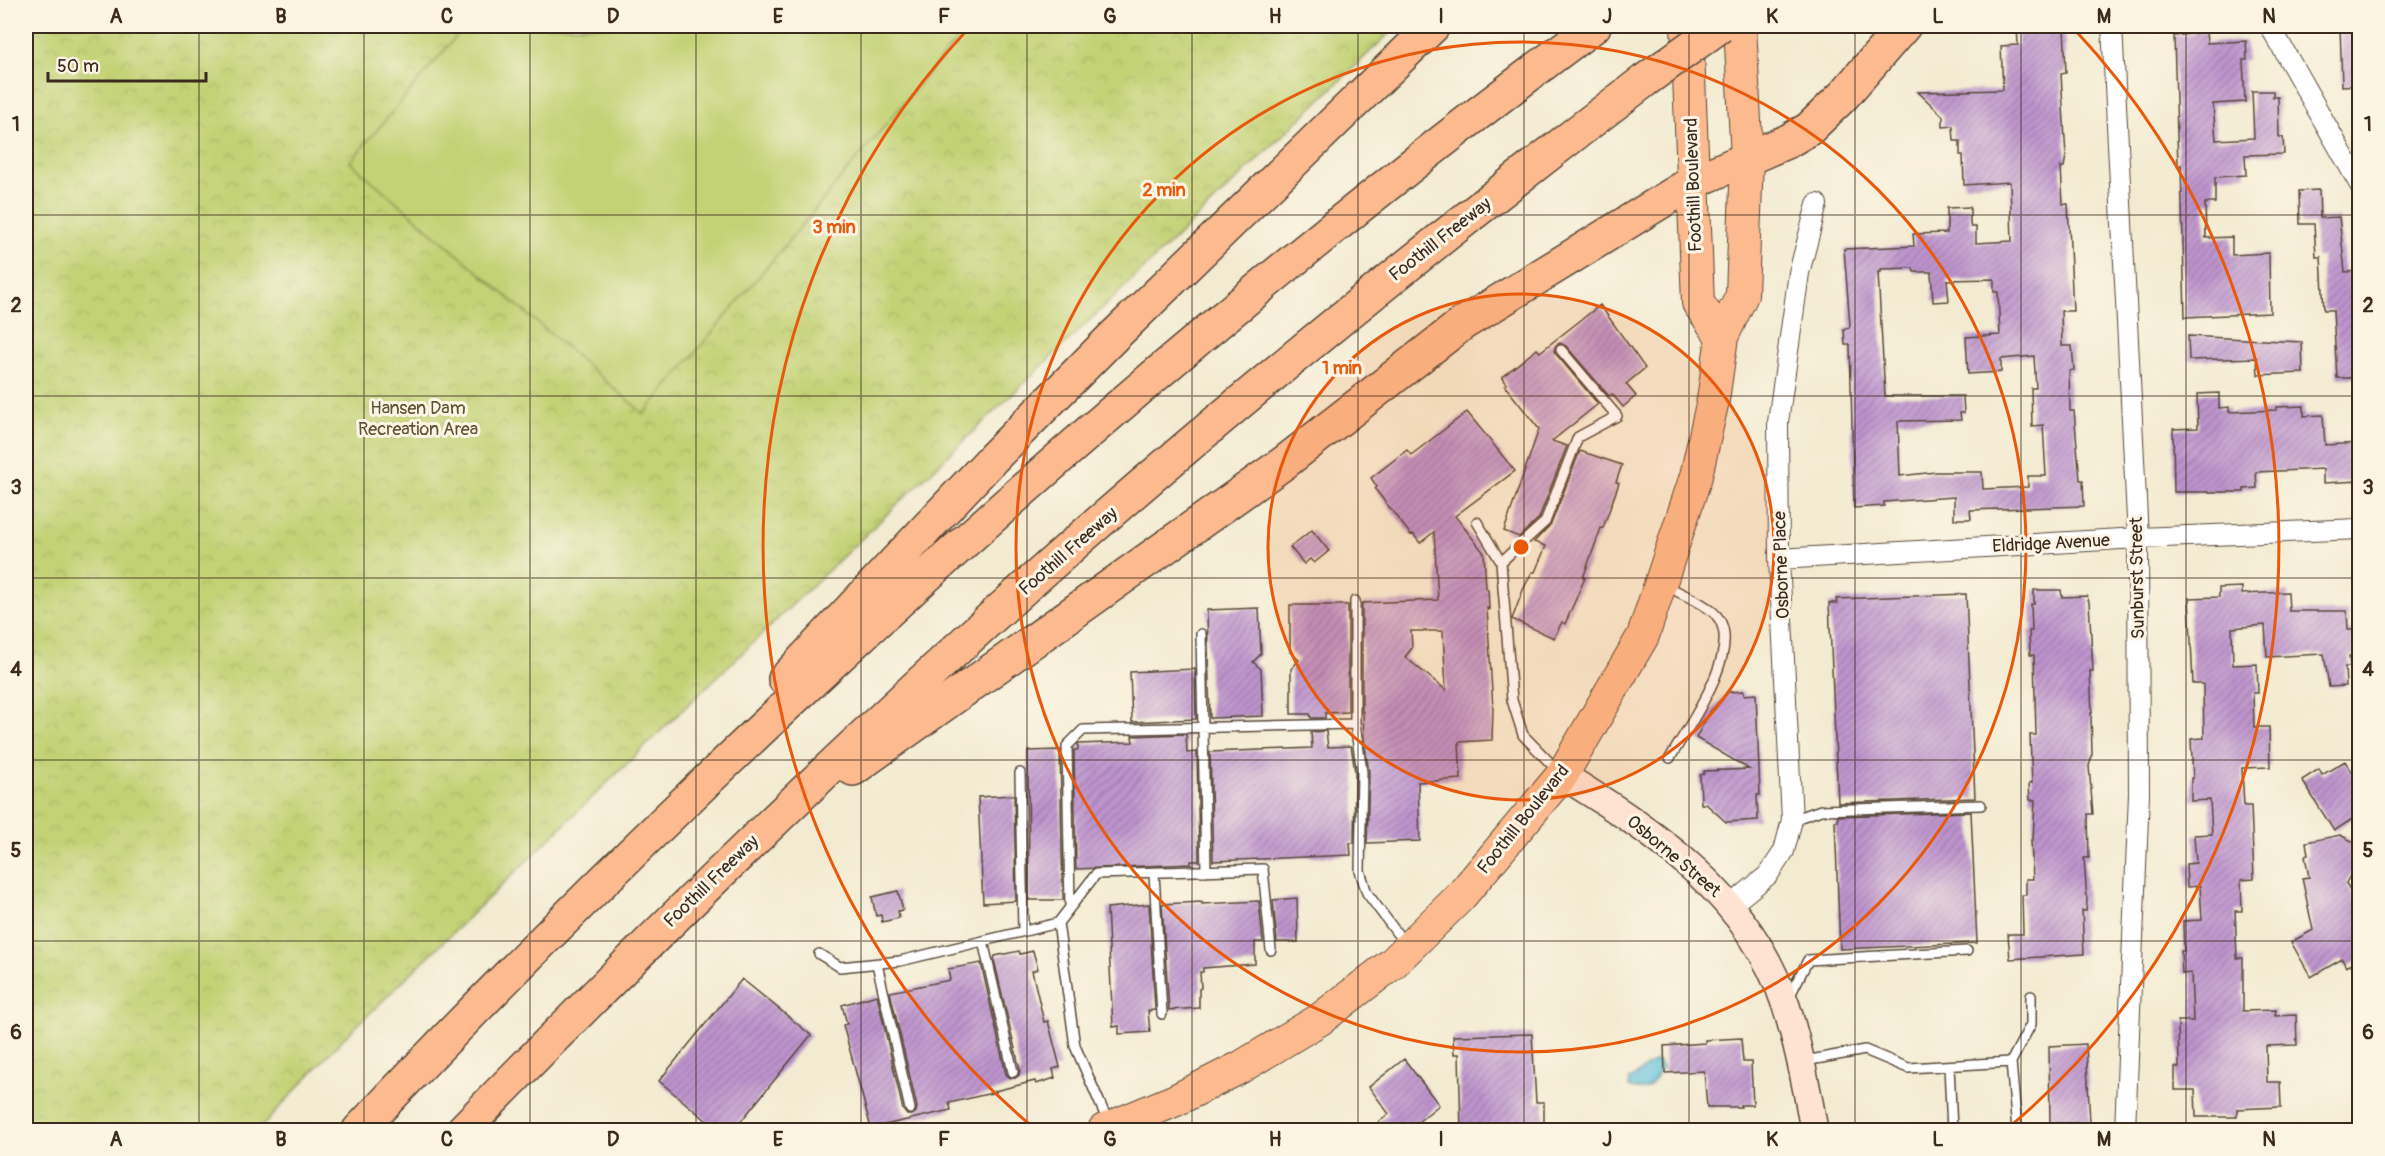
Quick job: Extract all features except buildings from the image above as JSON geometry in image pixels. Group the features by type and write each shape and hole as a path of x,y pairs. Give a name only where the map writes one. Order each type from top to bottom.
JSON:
{"highway":[{"path":"359,1131 993,458 1111,339 1433,26"},
{"path":"387,1101 635,849 886,612 982,526 1200,337 1328,232 1428,152 1594,26"},
{"name":"Foothill Freeway","path":"463,1131 613,977 769,825 1023,589 1213,425 1375,290 1644,81 1720,26"},
{"path":"769,825 885,748 1076,608 1285,462 1462,324 1693,182 1809,129 1843,96 1904,26"}],"main road":[{"name":"Foothill Boulevard","path":"1687,26 1698,303 1722,337"},
{"name":"Foothill Boulevard","path":"1107,1130 1176,1100 1251,1061 1319,1020 1392,963 1460,897 1562,775 1643,636 1696,476 1713,400 1722,337 1742,295 1747,159 1740,26"},
{"name":"Osborne Street","path":"1562,775 1629,816 1698,871 1731,905 1761,950 1785,1004 1801,1062 1814,1131"}],"street":[{"name":"Sunburst Street","path":"2112,26 2138,538 2139,794 2125,1131"},
{"path":"2270,26 2360,185"},
{"name":"Osborne Place","path":"1731,905 1768,875 1784,851 1792,820 1779,559 1778,423 1799,273 1817,204"},
{"name":"Eldridge Avenue","path":"1779,559 2138,538 2360,529"}],"lane":[{"path":"1501,562 1545,522 1578,437 1617,416 1561,350"},
{"path":"1477,522 1501,562 1512,700 1523,735 1562,775"},
{"path":"1662,584 1713,612 1721,620 1725,640 1718,674 1670,759"},
{"path":"1356,601 1355,724 1362,772 1360,871 1368,893 1408,948"},
{"path":"1201,634 1206,871"},
{"path":"1070,906 1067,746 1083,730 1355,724"},
{"path":"1020,773 1023,932"},
{"path":"1792,820 1821,810 1981,805"},
{"path":"819,954 840,968 877,964 900,961 1058,923 1096,874 1263,869 1271,950"},
{"path":"1154,873 1162,1014"},
{"path":"1058,923 1075,1046 1107,1130"},
{"path":"983,941 1013,1072"},
{"path":"1785,1004 1808,960 1966,951"},
{"path":"877,964 910,1109"},
{"path":"2017,1131 2011,1062 2031,1024 2031,996"},
{"path":"1801,1062 1865,1050 1908,1068 2011,1062"},
{"path":"1949,1066 1952,1131"}],"green space":[{"name":"Hansen Dam Recreation Area","path":"26,26 1397,26 671,721 339,1043 259,1130 26,1130"},
{"path":"465,26 968,26 644,414 350,162"}],"water":[{"path":"1655,1061 1659,1062 1662,1068 1650,1086 1642,1090 1629,1087 1629,1080"}]}
